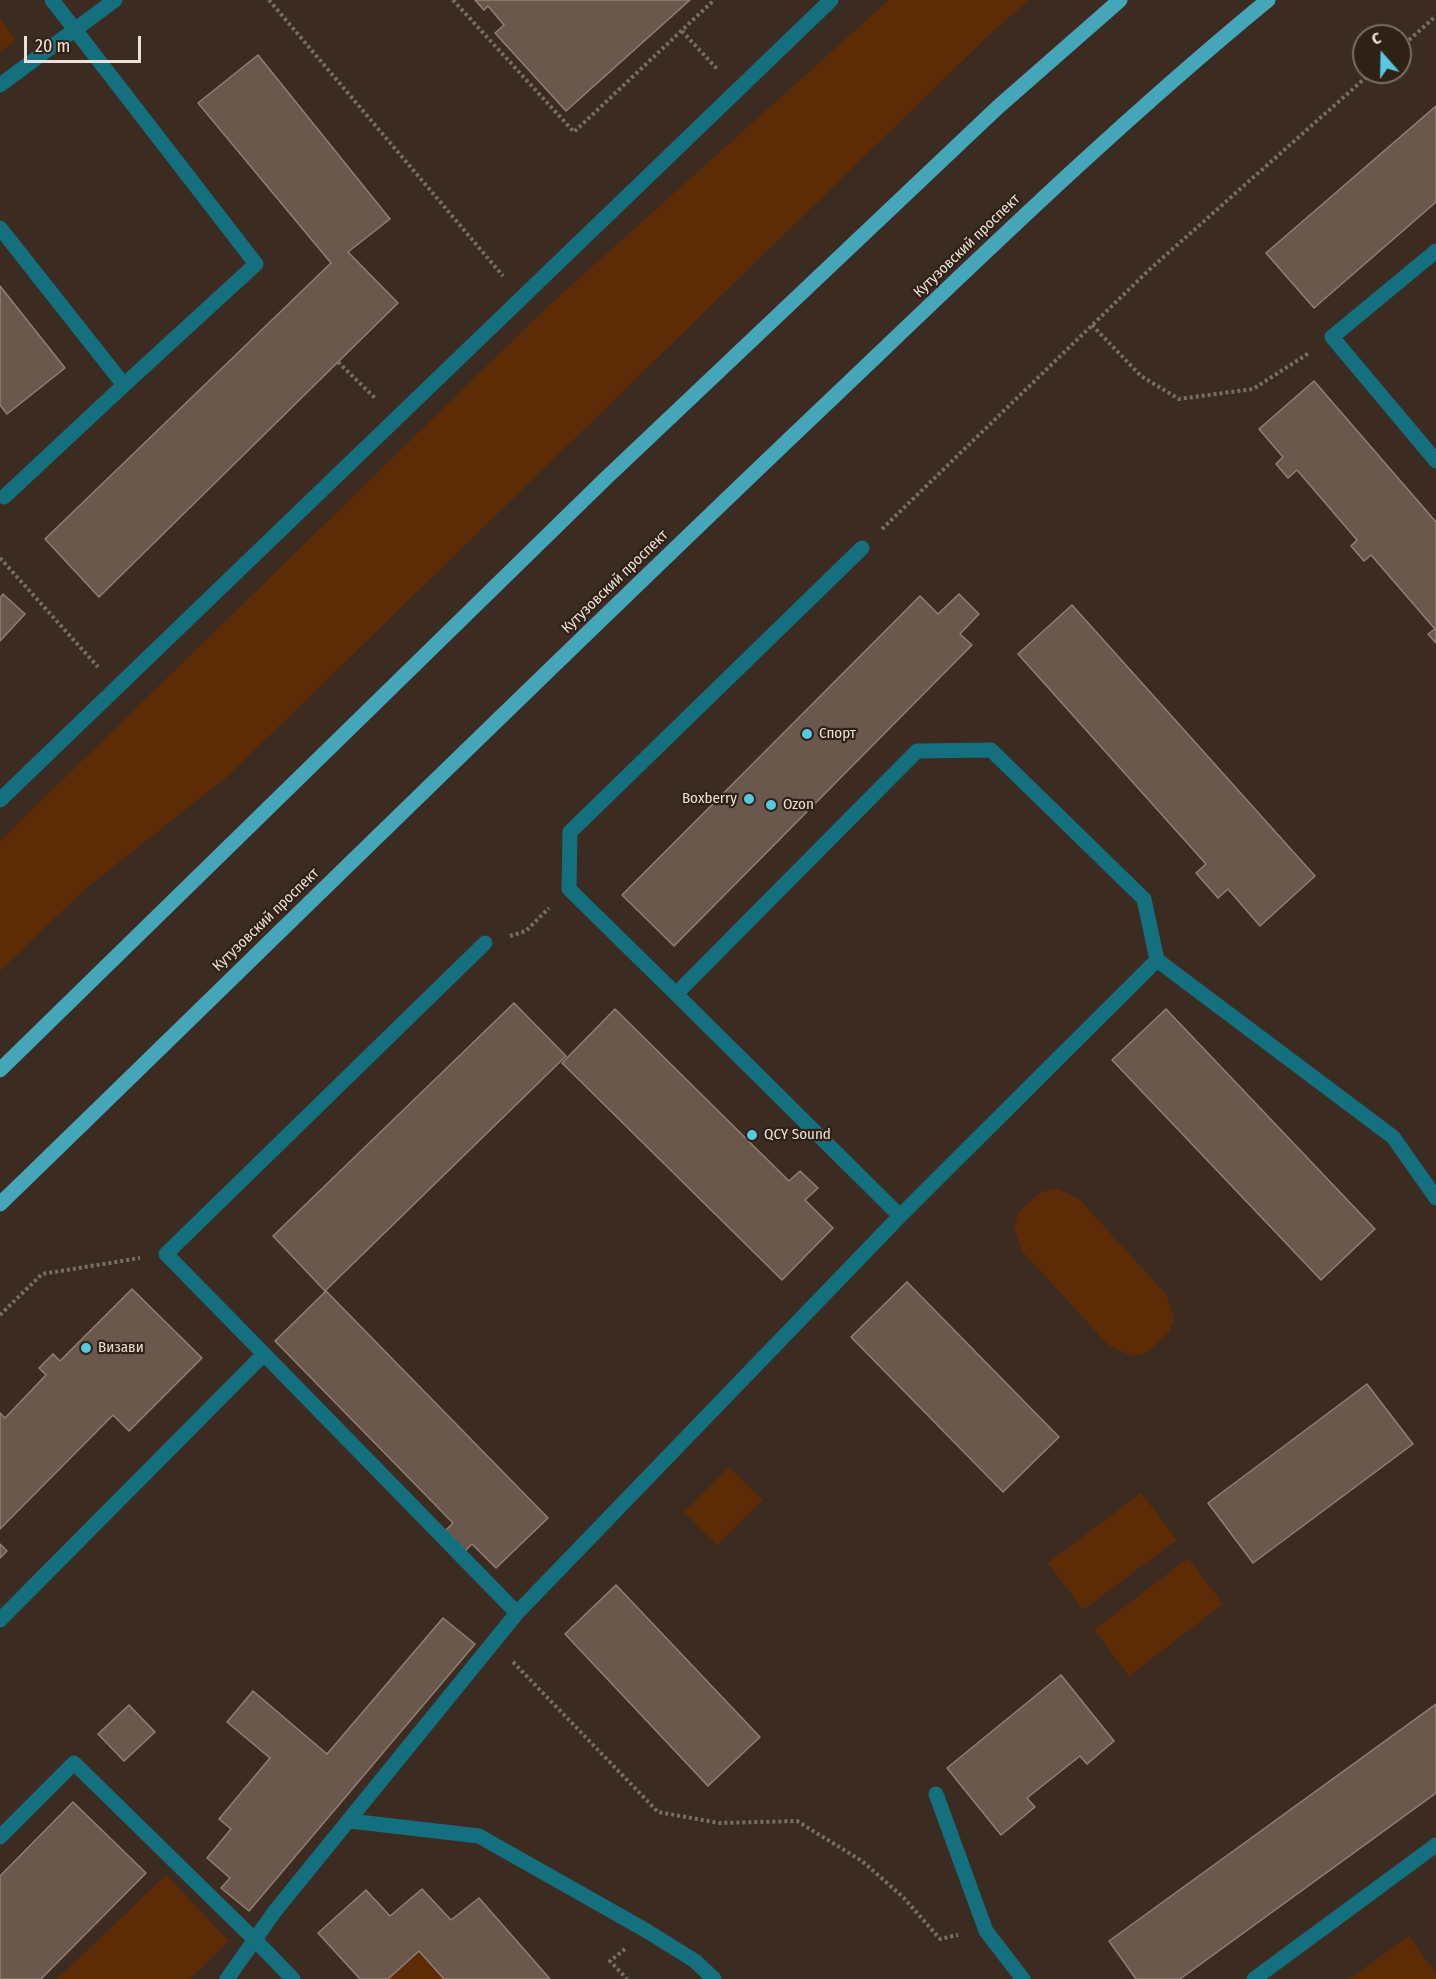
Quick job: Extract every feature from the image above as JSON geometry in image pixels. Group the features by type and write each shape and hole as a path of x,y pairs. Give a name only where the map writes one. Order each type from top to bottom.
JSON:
{"main road":[{"path":"0,1070 604,480 998,107 1120,0"},
{"name":"Кутузовский проспект","path":"0,1204 667,556 1060,182 1216,43 1268,0"},
{"path":"0,1060 42,1029"}],"lane":[{"path":"4,497 256,264 52,0"},
{"path":"0,85 115,0"},
{"path":"0,800 831,0"},
{"path":"0,228 124,385"},
{"path":"1436,251 1332,337 1436,461"},
{"path":"862,548 570,832 569,889 900,1216"},
{"path":"676,994 917,751 991,750 1144,899 1157,960 1393,1137 1436,1198"},
{"path":"485,943 166,1254 517,1613"},
{"path":"227,1979 275,1911 517,1613 900,1216 1157,960"},
{"path":"0,1620 264,1354"},
{"path":"0,1838 74,1764 293,1979"},
{"path":"936,1794 986,1930 1023,1979"},
{"path":"350,1821 478,1836 647,1931 695,1961 714,1979"},
{"path":"1254,1979 1436,1845"}],"path":[{"path":"269,0 520,297"},
{"path":"453,0 574,132 714,0"},
{"path":"1412,37 1436,16"},
{"path":"862,548 1149,270 1358,84"},
{"path":"1092,325 1141,376 1179,399 1253,389 1332,337"},
{"path":"338,362 395,419"},
{"path":"0,558 116,688"},
{"path":"485,943 526,931 569,889"},
{"path":"0,1315 42,1274 166,1254"},
{"path":"493,1642 658,1812 719,1823 797,1821 862,1860 903,1897 940,1939"},
{"path":"627,1979 610,1961 647,1931"}],"shaded area":[{"path":"889,0 1029,0 990,34 229,775 84,890 0,971 0,841 546,308"},
{"path":"0,19 16,40 0,52"},
{"path":"1056,1188 1079,1199 1166,1294 1174,1318 1169,1332 1147,1353 1132,1356 1109,1346 1022,1251 1014,1227 1019,1212 1041,1192"},
{"path":"729,1467 763,1500 717,1545 684,1512"},
{"path":"1141,1493 1177,1540 1083,1610 1048,1563"},
{"path":"1188,1558 1223,1604 1129,1676 1094,1630"},
{"path":"166,1875 229,1941 190,1979 57,1979"},
{"path":"1409,1936 1436,1973 1436,1979 1349,1979"},
{"path":"419,1951 444,1979 388,1979"}],"building":[{"path":"475,0 690,0 566,111 495,33 504,25 488,6 484,10"},
{"path":"258,55 390,219 348,252 398,303 99,597 45,539 331,263 198,103"},
{"path":"1436,106 1436,202 1314,308 1266,253"},
{"path":"0,286 65,368 7,414 0,405"},
{"path":"1314,381 1436,522 1436,643 1428,634 1435,629 1371,555 1364,561 1351,546 1357,540 1297,470 1288,478 1276,464 1283,457 1259,429"},
{"path":"3,594 25,614 0,641 0,598"},
{"path":"959,594 979,614 960,634 972,645 674,946 622,895 920,596 938,614"},
{"path":"1072,605 1315,876 1260,926 1228,889 1218,898 1196,873 1206,864 1018,654"},
{"path":"514,1003 566,1056 325,1291 273,1236"},
{"path":"615,1009 789,1181 800,1171 818,1188 805,1200 833,1228 782,1280 562,1063"},
{"path":"1166,1009 1375,1229 1321,1280 1112,1060"},
{"path":"907,1282 1059,1437 1003,1492 851,1337"},
{"path":"132,1289 202,1358 129,1431 113,1415 0,1529 0,1413 5,1418 46,1375 39,1368 53,1354 60,1361"},
{"path":"326,1291 548,1518 496,1568 472,1544 463,1553 443,1533 453,1523 275,1341"},
{"path":"1367,1384 1413,1444 1253,1563 1208,1503"},
{"path":"0,1544 7,1551 0,1558"},
{"path":"616,1585 760,1737 708,1786 565,1634"},
{"path":"443,1618 475,1644 249,1911 221,1888 230,1878 207,1858 231,1829 219,1819 270,1758 227,1722 253,1691 327,1754"},
{"path":"1061,1675 1114,1741 1087,1764 1080,1756 1027,1798 1035,1807 1001,1835 947,1768"},
{"path":"1436,1704 1436,1793 1180,1979 1136,1979 1109,1941"},
{"path":"129,1705 155,1732 124,1761 98,1734"},
{"path":"73,1802 146,1873 41,1979 0,1979 0,1876"},
{"path":"422,1889 451,1920 479,1898 550,1979 444,1979 419,1951 388,1979 360,1979 318,1933 366,1890 390,1916"}],"place":[{"name":"Спорт","path":"807,734"},
{"name":"Boxberry","path":"749,799"},
{"name":"Ozon","path":"771,805"},
{"name":"QCY Sound","path":"752,1135"},
{"name":"Визави","path":"86,1348"}]}
